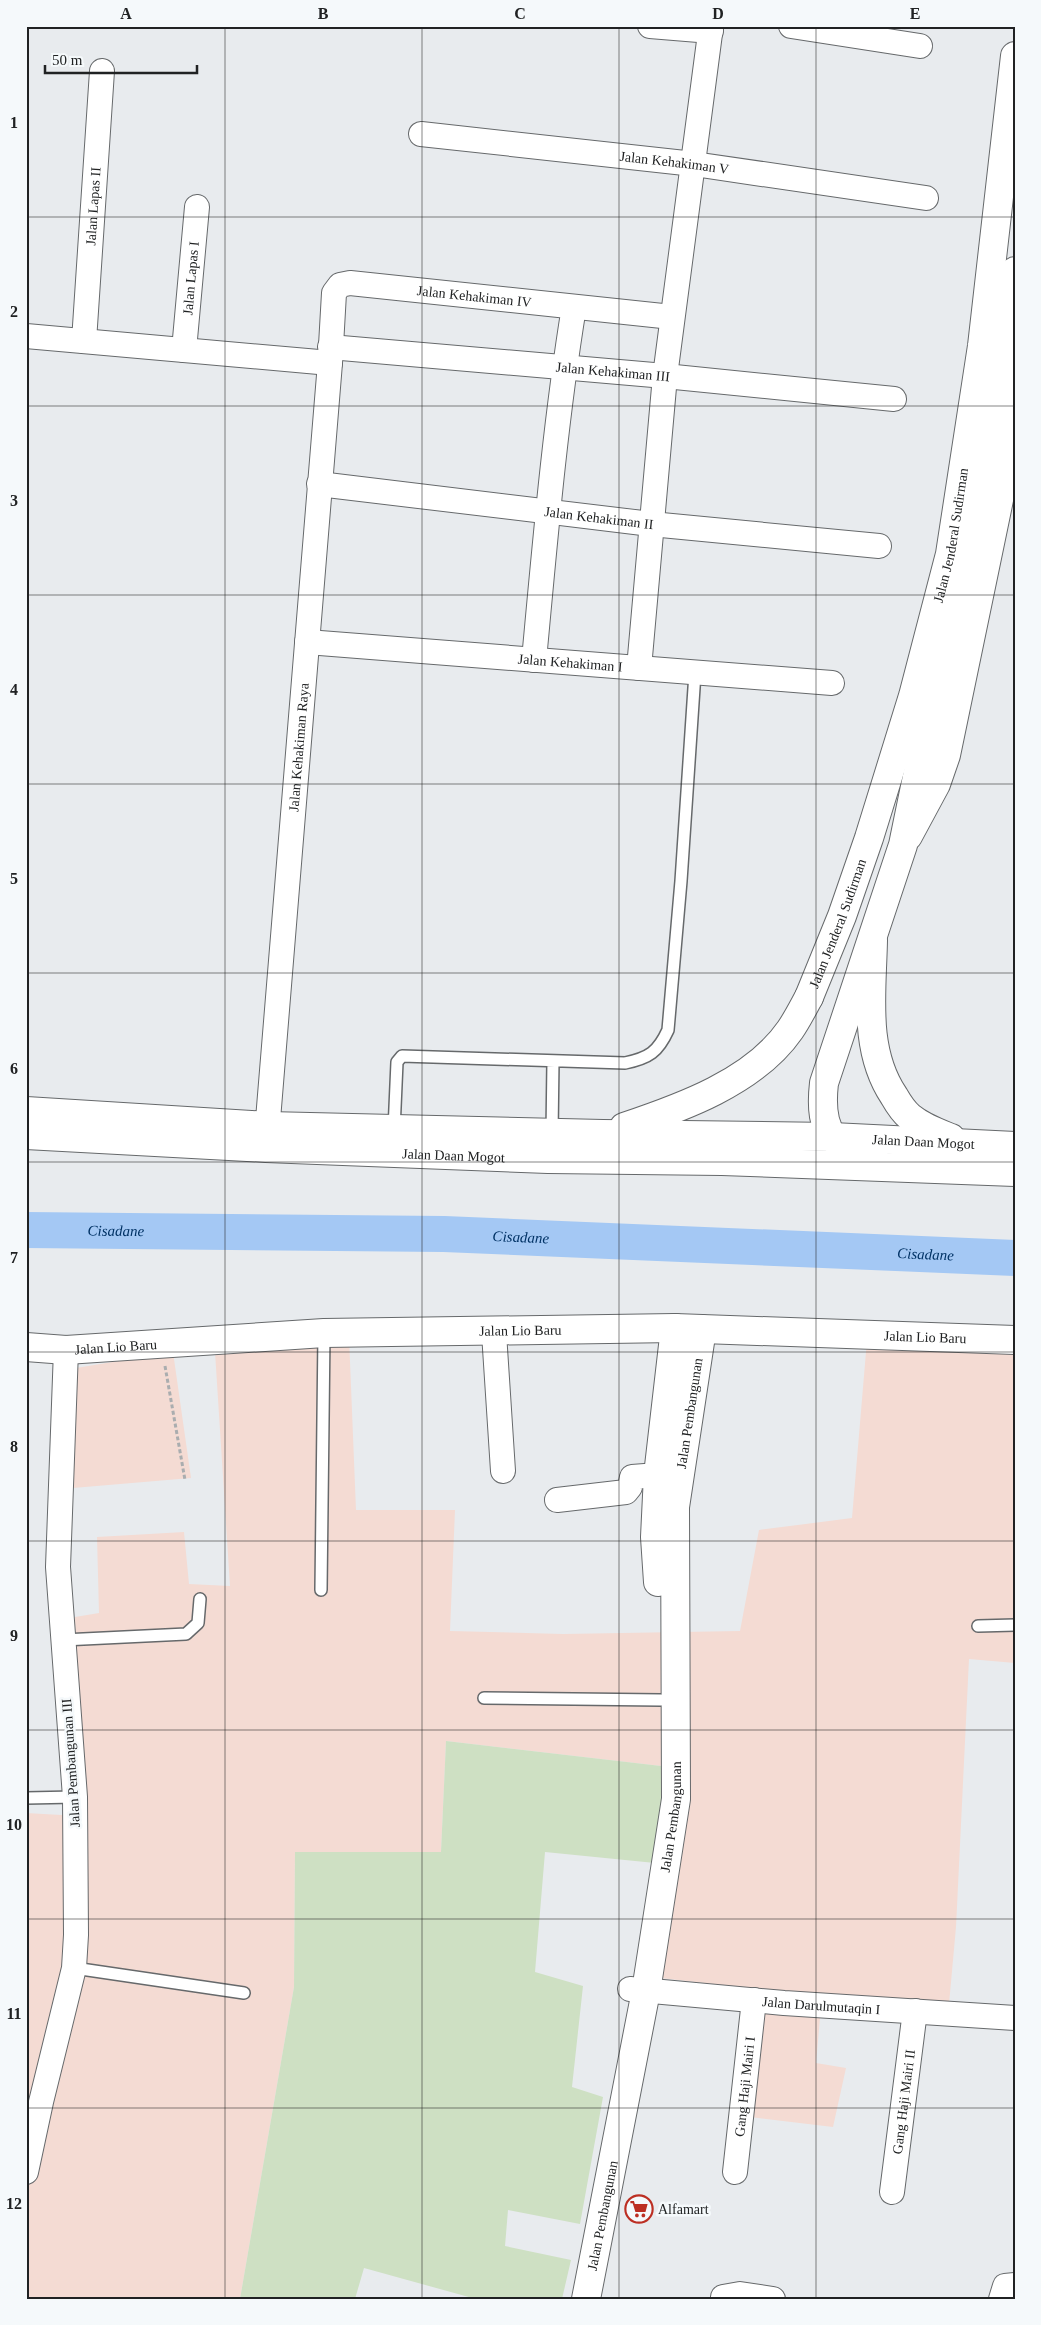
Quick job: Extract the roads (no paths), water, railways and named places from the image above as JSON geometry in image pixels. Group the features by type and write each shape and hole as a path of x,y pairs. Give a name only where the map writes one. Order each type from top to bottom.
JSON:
{"main road":[{"name":"Jalan Jenderal Sudirman","path":"603,1134 685,1106 754,1066 773,1050 790,1031 809,997 842,916 872,828 913,696 950,554 982,346 1015,56"},
{"name":"Jalan Jenderal Sudirman","path":"832,1137 823,1116 824,1083 838,1036 873,940 903,844 918,772 960,616 979,528 1005,354 1015,271"},
{"name":"Jalan Jenderal Sudirman","path":"903,844 936,784 946,755 1001,490 1015,395"},
{"path":"873,940 872,1028 874,1051 883,1079 908,1116 925,1128 965,1144"},
{"name":"Jalan Daan Mogot","path":"26,1112 267,1137 548,1160 722,1161 1015,1172"},
{"name":"Jalan Daan Mogot","path":"26,1135 267,1137 394,1130 832,1137 1015,1146"},
{"name":"Jalan Daan Mogot","path":"832,1137 857,1156 881,1166"},
{"name":"Jalan Lio Baru","path":"26,1347 66,1350 324,1333 494,1333 675,1328 1015,1340"},
{"name":"Jalan Pembangunan","path":"586,2299 638,1990 658,1810 662,1751 655,1537 658,1475 675,1328"},
{"name":"Jalan Pembangunan","path":"574,2299 676,1799 675,1506 702,1329"}],"street":[{"path":"638,668 665,376 711,29 650,26"},
{"path":"791,26 920,46"},
{"name":"Jalan Lapas II","path":"84,341 102,71"},
{"name":"Jalan Kehakiman V","path":"421,134 694,164 926,198"},
{"name":"Jalan Lapas I","path":"184,350 197,207"},
{"name":"Jalan Kehakiman IV","path":"330,355 334,293 340,284 350,283 672,317"},
{"path":"534,660 548,510 564,369 574,307"},
{"name":"Jalan Kehakiman III","path":"26,336 184,350 330,355 665,376 894,399"},
{"name":"Jalan Kehakiman Raya","path":"267,1137 330,355"},
{"name":"Jalan Kehakiman II","path":"319,484 548,510 651,524 879,546"},
{"name":"Jalan Kehakiman I","path":"307,642 832,683"},
{"path":"494,1333 503,1471"},
{"name":"Jalan Pembangunan III","path":"26,2172 74,1968 77,1920 75,1797 58,1567 66,1350"},
{"path":"557,1500 626,1492 630,1487 632,1477 658,1475"},
{"name":"Jalan Darulmutaqin I","path":"638,1990 1015,2018"},
{"name":"Gang Haji Mairi I","path":"735,2172 754,2000"},
{"name":"Gang Haji Mairi II","path":"892,2192 915,2011"},
{"path":"1000,2299 1005,2286 1015,2284"},
{"path":"723,2298 740,2294 773,2299"}],"lane":[{"path":"394,1130 397,1062 402,1056 625,1063 637,1060 656,1051 668,1030 681,881 695,672"},
{"path":"552,1133 553,1060"},
{"path":"322,1590 324,1333"},
{"path":"63,1640 186,1634 198,1623 200,1599"},
{"path":"978,1626 1015,1625"},
{"path":"484,1698 661,1700"},
{"path":"26,1798 75,1797"},
{"path":"74,1968 244,1993"}],"waterway":[{"name":"Cisadane","path":"26,1230 444,1234 1015,1258"}],"place":[{"name":"Alfamart","path":"639,2209"}]}
